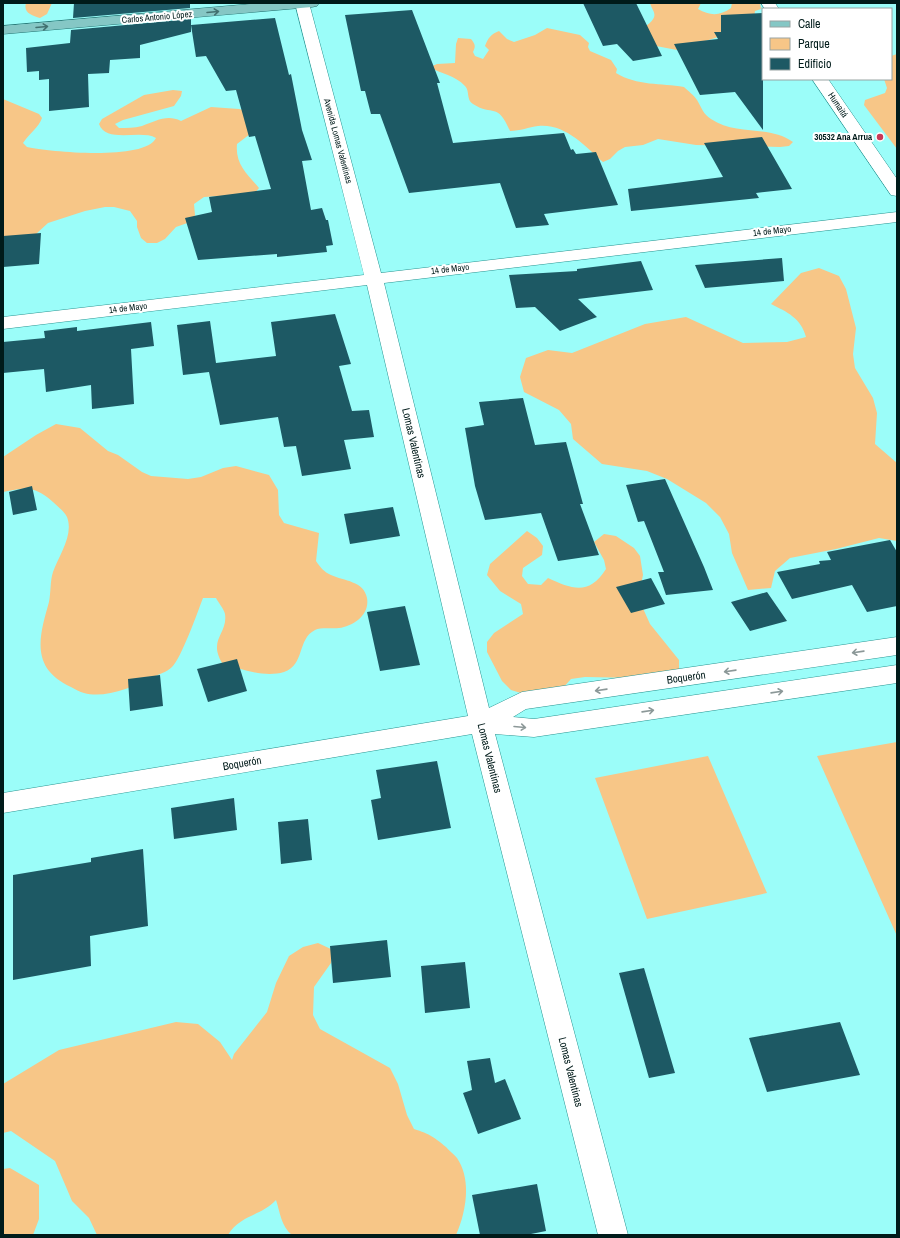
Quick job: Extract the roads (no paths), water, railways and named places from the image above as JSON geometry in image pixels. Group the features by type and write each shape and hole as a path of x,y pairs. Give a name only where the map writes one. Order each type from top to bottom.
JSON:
{"main road":[{"name":"Carlos Antonio López","path":"3,30 305,3"}],"street":[{"name":"Avenida Lomas Valentinas","path":"305,3 374,279"},
{"name":"Humaitá","path":"821,80 897,191"},
{"name":"14 de Mayo","path":"3,323 897,217"},
{"name":"Lomas Valentinas","path":"374,279 481,723 613,1235"},
{"name":"Boquerón","path":"481,723 522,701 897,646"},
{"name":"Boquerón","path":"3,803 481,723 534,728 897,674"}],"place":[{"name":"30532 Ana Arrua","path":"880,137"}]}
